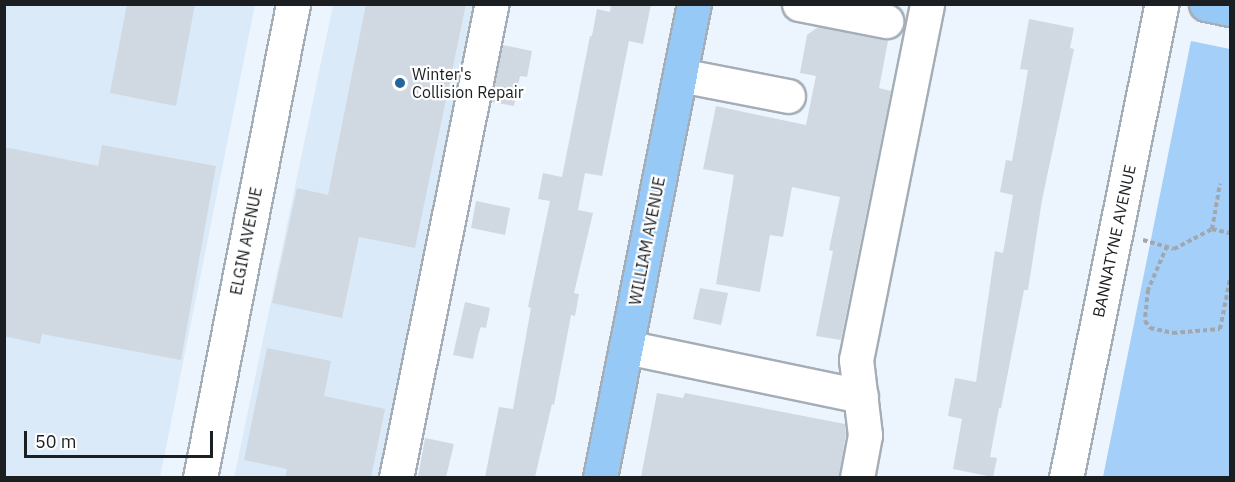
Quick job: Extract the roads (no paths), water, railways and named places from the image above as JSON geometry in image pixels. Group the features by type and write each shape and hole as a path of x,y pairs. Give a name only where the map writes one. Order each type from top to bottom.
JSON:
{"main road":[{"name":"WILLIAM AVENUE","path":"600,477 694,4"},
{"path":"1206,4 1230,9"}],"street":[{"name":"ELGIN AVENUE","path":"200,477 293,4"},
{"path":"396,477 492,4"},
{"path":"799,4 886,21"},
{"path":"857,477 865,435 856,360 927,4"},
{"name":"BANNATYNE AVENUE","path":"1066,477 1162,4"},
{"path":"680,75 788,96"},
{"path":"626,348 861,396"}],"place":[{"name":"Winter's Collision Repair","path":"400,83"}]}
